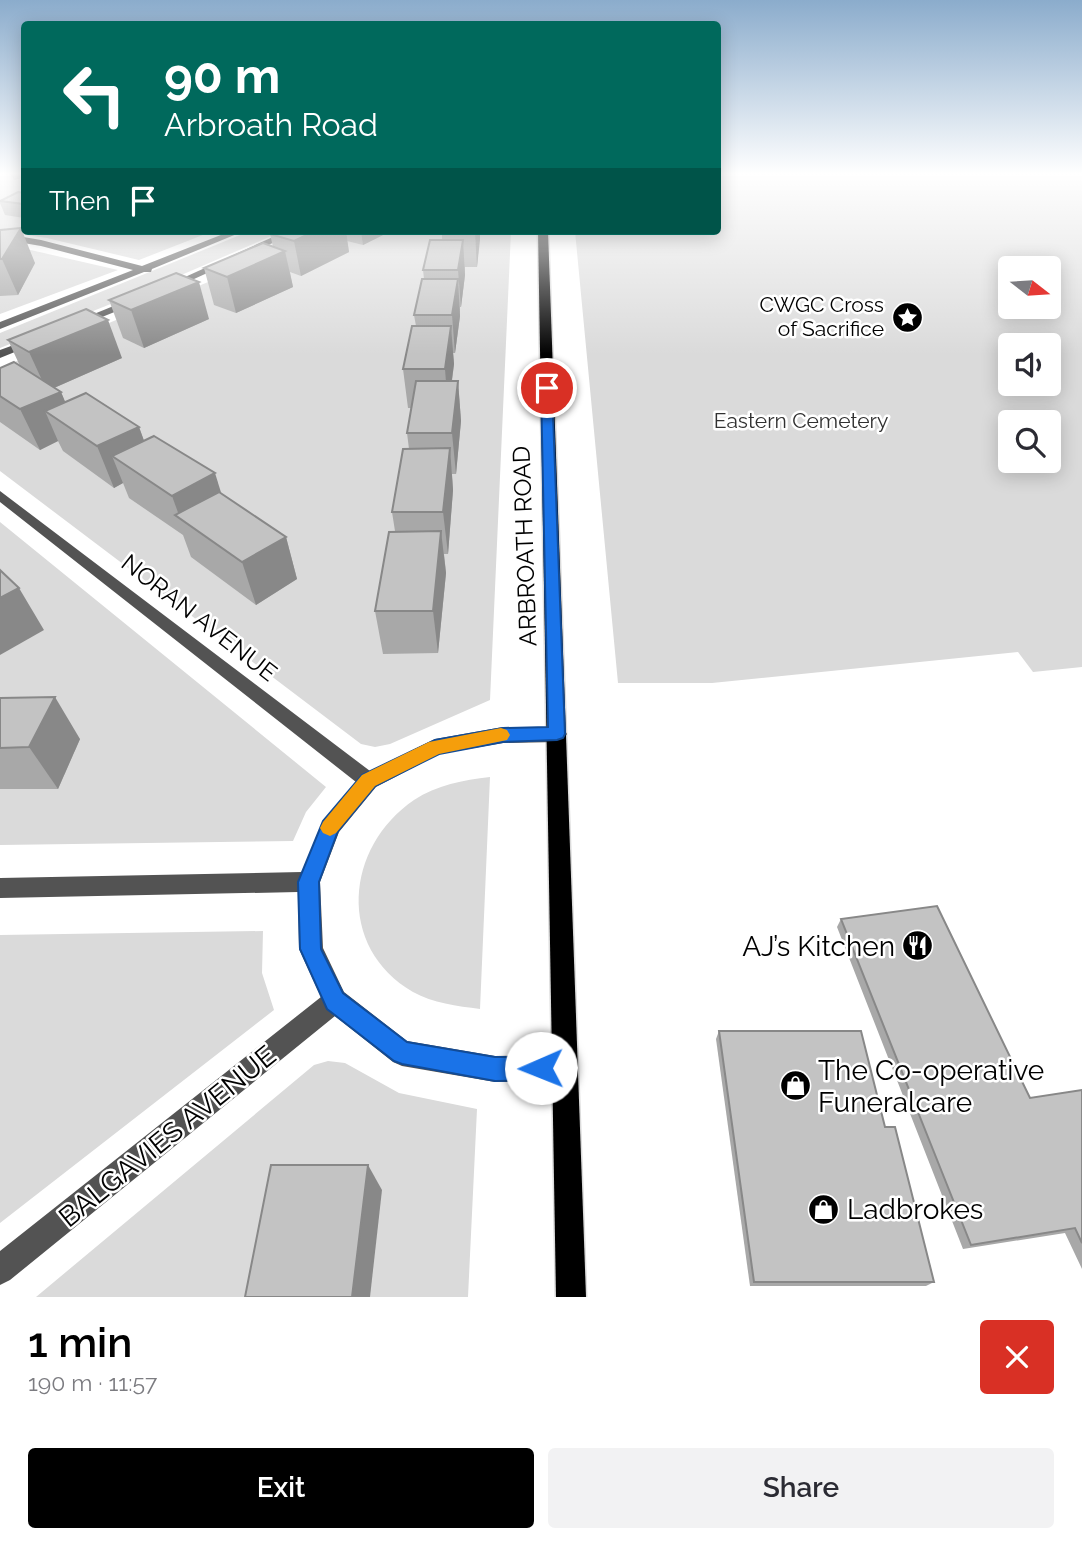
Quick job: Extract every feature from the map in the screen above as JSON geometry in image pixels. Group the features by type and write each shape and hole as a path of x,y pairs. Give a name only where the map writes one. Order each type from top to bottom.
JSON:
{"main road":[{"name":"ARBROATH ROAD","path":"543,235 571,1297"}],"street":[{"path":"0,326 147,270 230,235"},
{"path":"73,325 285,235"},
{"path":"0,236 147,270"},
{"path":"0,354 47,336"},
{"name":"NORAN AVENUE","path":"0,495 369,780"},
{"path":"557,734 503,735 435,747 369,780 330,827 309,882 311,949 335,1001 402,1053 495,1069 564,1068"},
{"path":"0,888 309,882"},
{"name":"BALGAVIES AVENUE","path":"0,1270 335,1001"}],"green space":[{"path":"27,235 203,235 139,260"},
{"path":"240,235 274,235 156,286 0,348 0,333"},
{"path":"310,235 511,235 490,700 390,744 375,747 361,744 0,471 0,368 213,280"},
{"name":"Eastern Cemetery","path":"575,235 1082,235 1082,667 1033,672 1018,652 712,683 618,683"},
{"path":"0,243 118,270 0,314"},
{"path":"0,522 326,787 306,812 293,841 0,845"},
{"path":"490,777 480,1009 445,1004 421,996 388,973 371,950 361,924 359,897 363,870 374,844 391,820 414,800 432,790"},
{"path":"263,931 262,973 274,1010 0,1223 0,935"},
{"path":"328,1061 345,1063 399,1093 477,1109 468,1297 36,1297 314,1065"}],"building":[{"path":"0,235 17,235 2,259"},
{"path":"273,235 307,235 294,241"},
{"path":"430,240 463,240 458,270 423,270"},
{"path":"263,243 285,251 227,277 204,268"},
{"path":"176,273 199,282 131,310 109,300"},
{"path":"422,279 458,279 452,315 414,315"},
{"path":"86,309 108,320 29,352 8,340"},
{"path":"412,326 451,326 445,369 403,369"},
{"path":"14,362 61,392 20,409 0,396 0,368"},
{"path":"416,381 458,381 452,433 407,433"},
{"path":"86,393 139,427 97,446 45,411"},
{"path":"154,436 215,473 172,496 112,456"},
{"path":"450,448 443,512 392,512 403,449"},
{"path":"219,492 286,537 242,562 175,515"},
{"path":"441,531 433,611 375,611 389,532"},
{"path":"0,570 19,588 0,598"},
{"path":"55,697 29,747 0,748 0,698"},
{"path":"937,906 1030,1098 1082,1090 1082,1243 1075,1228 971,1245 841,919"},
{"path":"719,1031 861,1031 885,1127 895,1127 934,1282 754,1282"},
{"path":"271,1165 368,1165 352,1297 245,1297"}],"slow traffic":[{"path":"330,828 369,780 435,747 501,735"}],"place":[{"name":"CWGC Cross of Sacrifice","path":"907,317"},
{"name":"AJ’s Kitchen","path":"918,946"},
{"name":"The Co-operative Funeralcare","path":"795,1086"},
{"name":"Ladbrokes","path":"824,1209"}],"route":[{"path":"541,1068 495,1069 402,1053 335,1001 311,949 309,882 330,827 369,780 435,747 503,735 557,734 547,388"}]}
